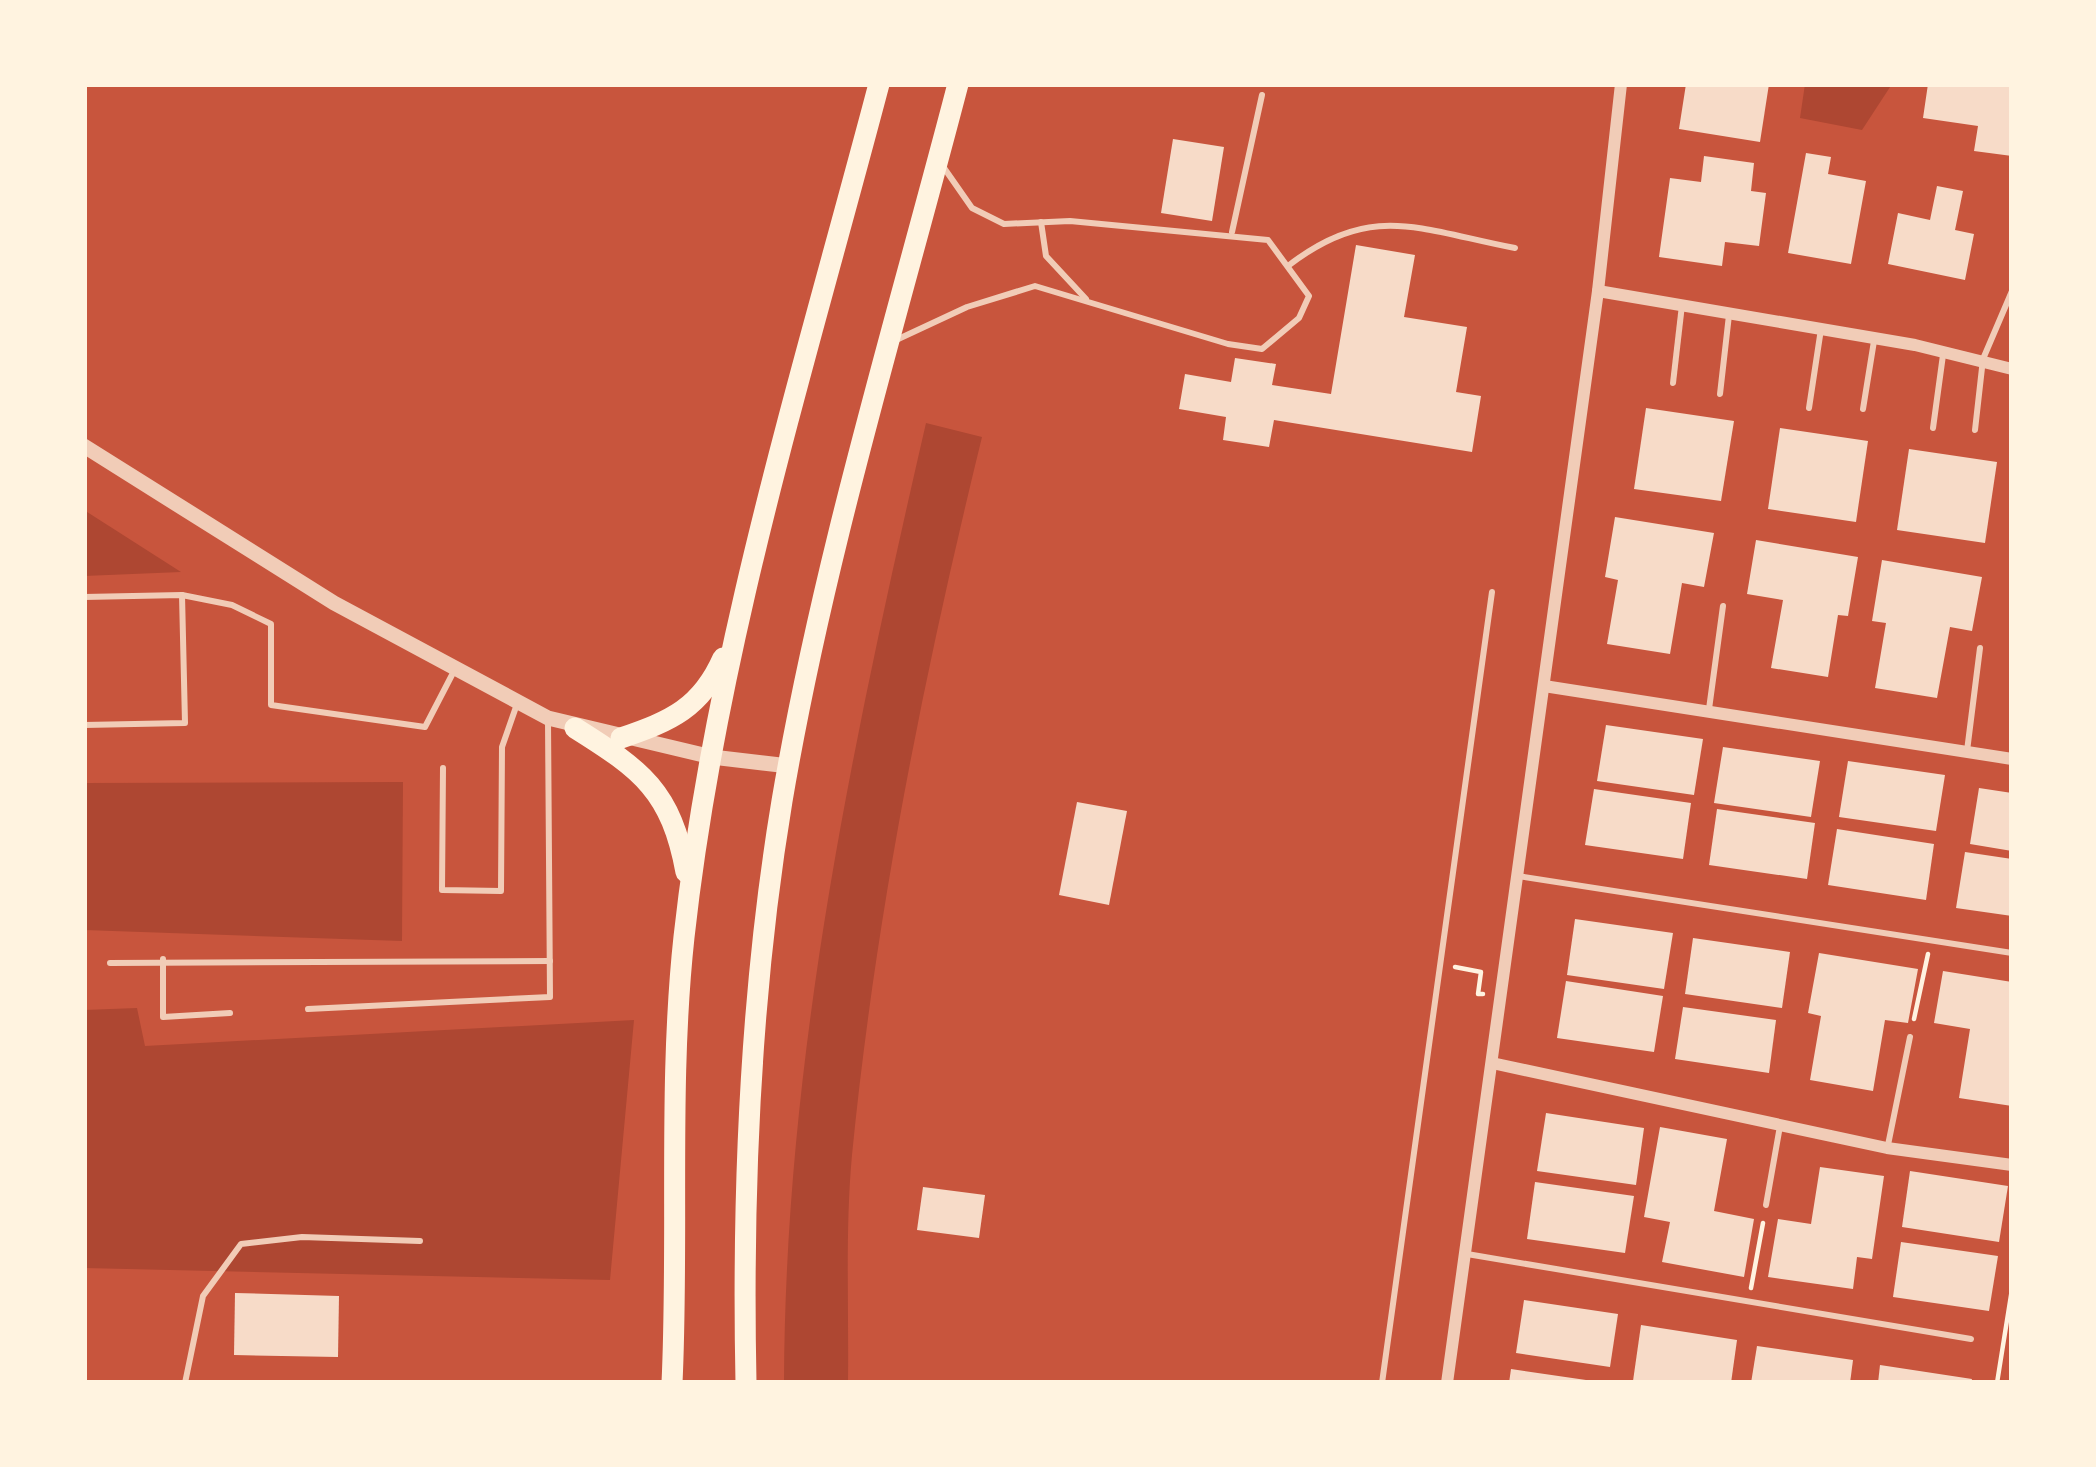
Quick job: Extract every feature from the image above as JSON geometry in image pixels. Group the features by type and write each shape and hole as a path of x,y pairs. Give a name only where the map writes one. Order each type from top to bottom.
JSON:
{"highway":[{"path":"673,1383 673,1124 690,894 740,619 879,84"},
{"path":"746,1383 746,1203 758,994 789,766 840,528 958,84"},
{"path":"621,738 671,722 692,708 710,687 740,619"},
{"path":"575,728 631,763 672,811 690,894"}],"street":[{"path":"1447,1383 1598,291 1621,84"},
{"path":"1598,291 1944,350 2012,369"},
{"path":"84,446 454,671 517,704 575,728 712,757 789,766"},
{"path":"1544,686 2012,759"},
{"path":"1492,1063 1887,1148 2012,1165"}],"lane":[{"path":"1232,233 1262,95"},
{"path":"891,342 967,307 1035,286 1228,344 1262,349 1299,318 1309,296 1268,240 1232,233 1004,224 973,208 938,160"},
{"path":"1041,222 1046,256 1089,302"},
{"path":"1288,266 1348,228 1405,225 1515,248"},
{"path":"1975,430 1983,359 2012,291"},
{"path":"1673,383 1682,305"},
{"path":"1720,394 1729,313"},
{"path":"1809,408 1821,329"},
{"path":"1863,409 1874,338"},
{"path":"1933,428 1944,350"},
{"path":"1382,1383 1492,592"},
{"path":"84,725 185,723 182,595"},
{"path":"84,597 182,595 232,605 271,624 272,705 424,727 454,671"},
{"path":"1708,712 1723,606"},
{"path":"1966,752 1981,648"},
{"path":"443,768 442,890 501,891 502,747 517,704"},
{"path":"308,1009 550,997 548,718"},
{"path":"1518,876 2012,953"},
{"path":"110,963 163,959 550,961"},
{"path":"163,959 163,1017 230,1013"},
{"path":"1887,1148 1910,1037"},
{"path":"1766,1205 1780,1124"},
{"path":"185,1383 203,1296 241,1244 302,1237 420,1241"},
{"path":"1467,1254 1971,1339"}],"path":[{"path":"1910,1037 1931,940"},
{"path":"1441,964 1481,972 1478,994 1501,997"},
{"path":"1748,1301 1766,1205"},
{"path":"1997,1383 2012,1289"},
{"path":"1971,1339 2012,1347"}],"shaded area":[{"path":"1805,84 1892,84 1862,130 1800,118"},
{"path":"926,423 982,437 922,704 874,974 850,1183 848,1383 784,1383 787,1261 810,1019 849,780"},
{"path":"84,510 181,572 84,576"},
{"path":"403,782 402,941 84,930 84,783"},
{"path":"137,1008 145,1046 634,1020 610,1280 84,1268 84,1010"}],"building":[{"path":"1686,84 1769,84 1760,142 1679,129"},
{"path":"1928,84 2012,84 2012,156 1974,151 1978,126 1923,118"},
{"path":"1173,139 1224,147 1212,221 1161,213"},
{"path":"1806,153 1831,157 1828,174 1866,181 1851,264 1788,253"},
{"path":"1704,156 1754,163 1751,191 1766,193 1759,246 1725,242 1722,266 1659,257 1670,178 1701,182"},
{"path":"1937,186 1963,191 1955,230 1974,234 1965,280 1888,264 1898,213 1930,220"},
{"path":"1356,245 1415,255 1404,317 1467,327 1456,392 1481,396 1472,452 1274,420 1269,447 1223,440 1226,417 1179,409 1185,374 1231,382 1235,358 1276,364 1272,385 1331,394"},
{"path":"1646,408 1734,421 1721,501 1634,489"},
{"path":"1780,428 1868,441 1856,522 1768,509"},
{"path":"1909,449 1997,462 1985,543 1897,530"},
{"path":"1615,517 1714,533 1704,587 1682,583 1670,654 1607,644 1618,580 1605,577"},
{"path":"1756,540 1858,557 1848,616 1838,615 1828,677 1771,668 1783,600 1747,594"},
{"path":"1882,560 1982,577 1972,631 1950,627 1937,698 1875,688 1886,623 1872,621"},
{"path":"1606,725 1703,739 1694,795 1597,781"},
{"path":"1723,747 1820,761 1811,817 1714,803"},
{"path":"1848,761 1945,775 1936,831 1839,817"},
{"path":"1979,788 2012,793 2012,851 1970,844"},
{"path":"1594,789 1691,803 1683,859 1585,845"},
{"path":"1077,802 1127,811 1109,905 1059,895"},
{"path":"1717,809 1815,823 1807,879 1709,865"},
{"path":"1837,829 1934,844 1926,900 1828,885"},
{"path":"1965,852 2012,859 2012,916 1956,908"},
{"path":"1575,919 1673,933 1664,989 1567,975"},
{"path":"1693,938 1790,952 1782,1008 1685,994"},
{"path":"1819,953 1918,969 1908,1023 1885,1020 1873,1091 1810,1080 1821,1016 1808,1013"},
{"path":"1943,971 2012,982 2012,1106 1959,1098 1970,1029 1934,1023"},
{"path":"1566,981 1663,996 1654,1052 1557,1038"},
{"path":"1683,1007 1776,1020 1769,1073 1675,1059"},
{"path":"1546,1113 1644,1128 1636,1185 1537,1171"},
{"path":"1660,1127 1727,1139 1714,1211 1754,1219 1744,1277 1662,1262 1670,1222 1644,1217"},
{"path":"1820,1167 1884,1176 1872,1259 1857,1257 1853,1289 1768,1277 1778,1219 1811,1224"},
{"path":"1910,1171 2008,1186 1999,1242 1902,1227"},
{"path":"1535,1182 1634,1196 1625,1253 1527,1239"},
{"path":"923,1187 985,1195 979,1238 917,1230"},
{"path":"1901,1242 1998,1256 1989,1311 1893,1297"},
{"path":"235,1293 339,1296 338,1357 234,1355"},
{"path":"1524,1300 1618,1314 1610,1367 1516,1353"},
{"path":"1641,1325 1737,1340 1731,1383 1633,1381"},
{"path":"1757,1346 1853,1360 1850,1383 1751,1383"},
{"path":"1880,1365 1972,1379 1971,1383 1878,1383"},
{"path":"1511,1369 1586,1380 1586,1383 1509,1383"}]}
